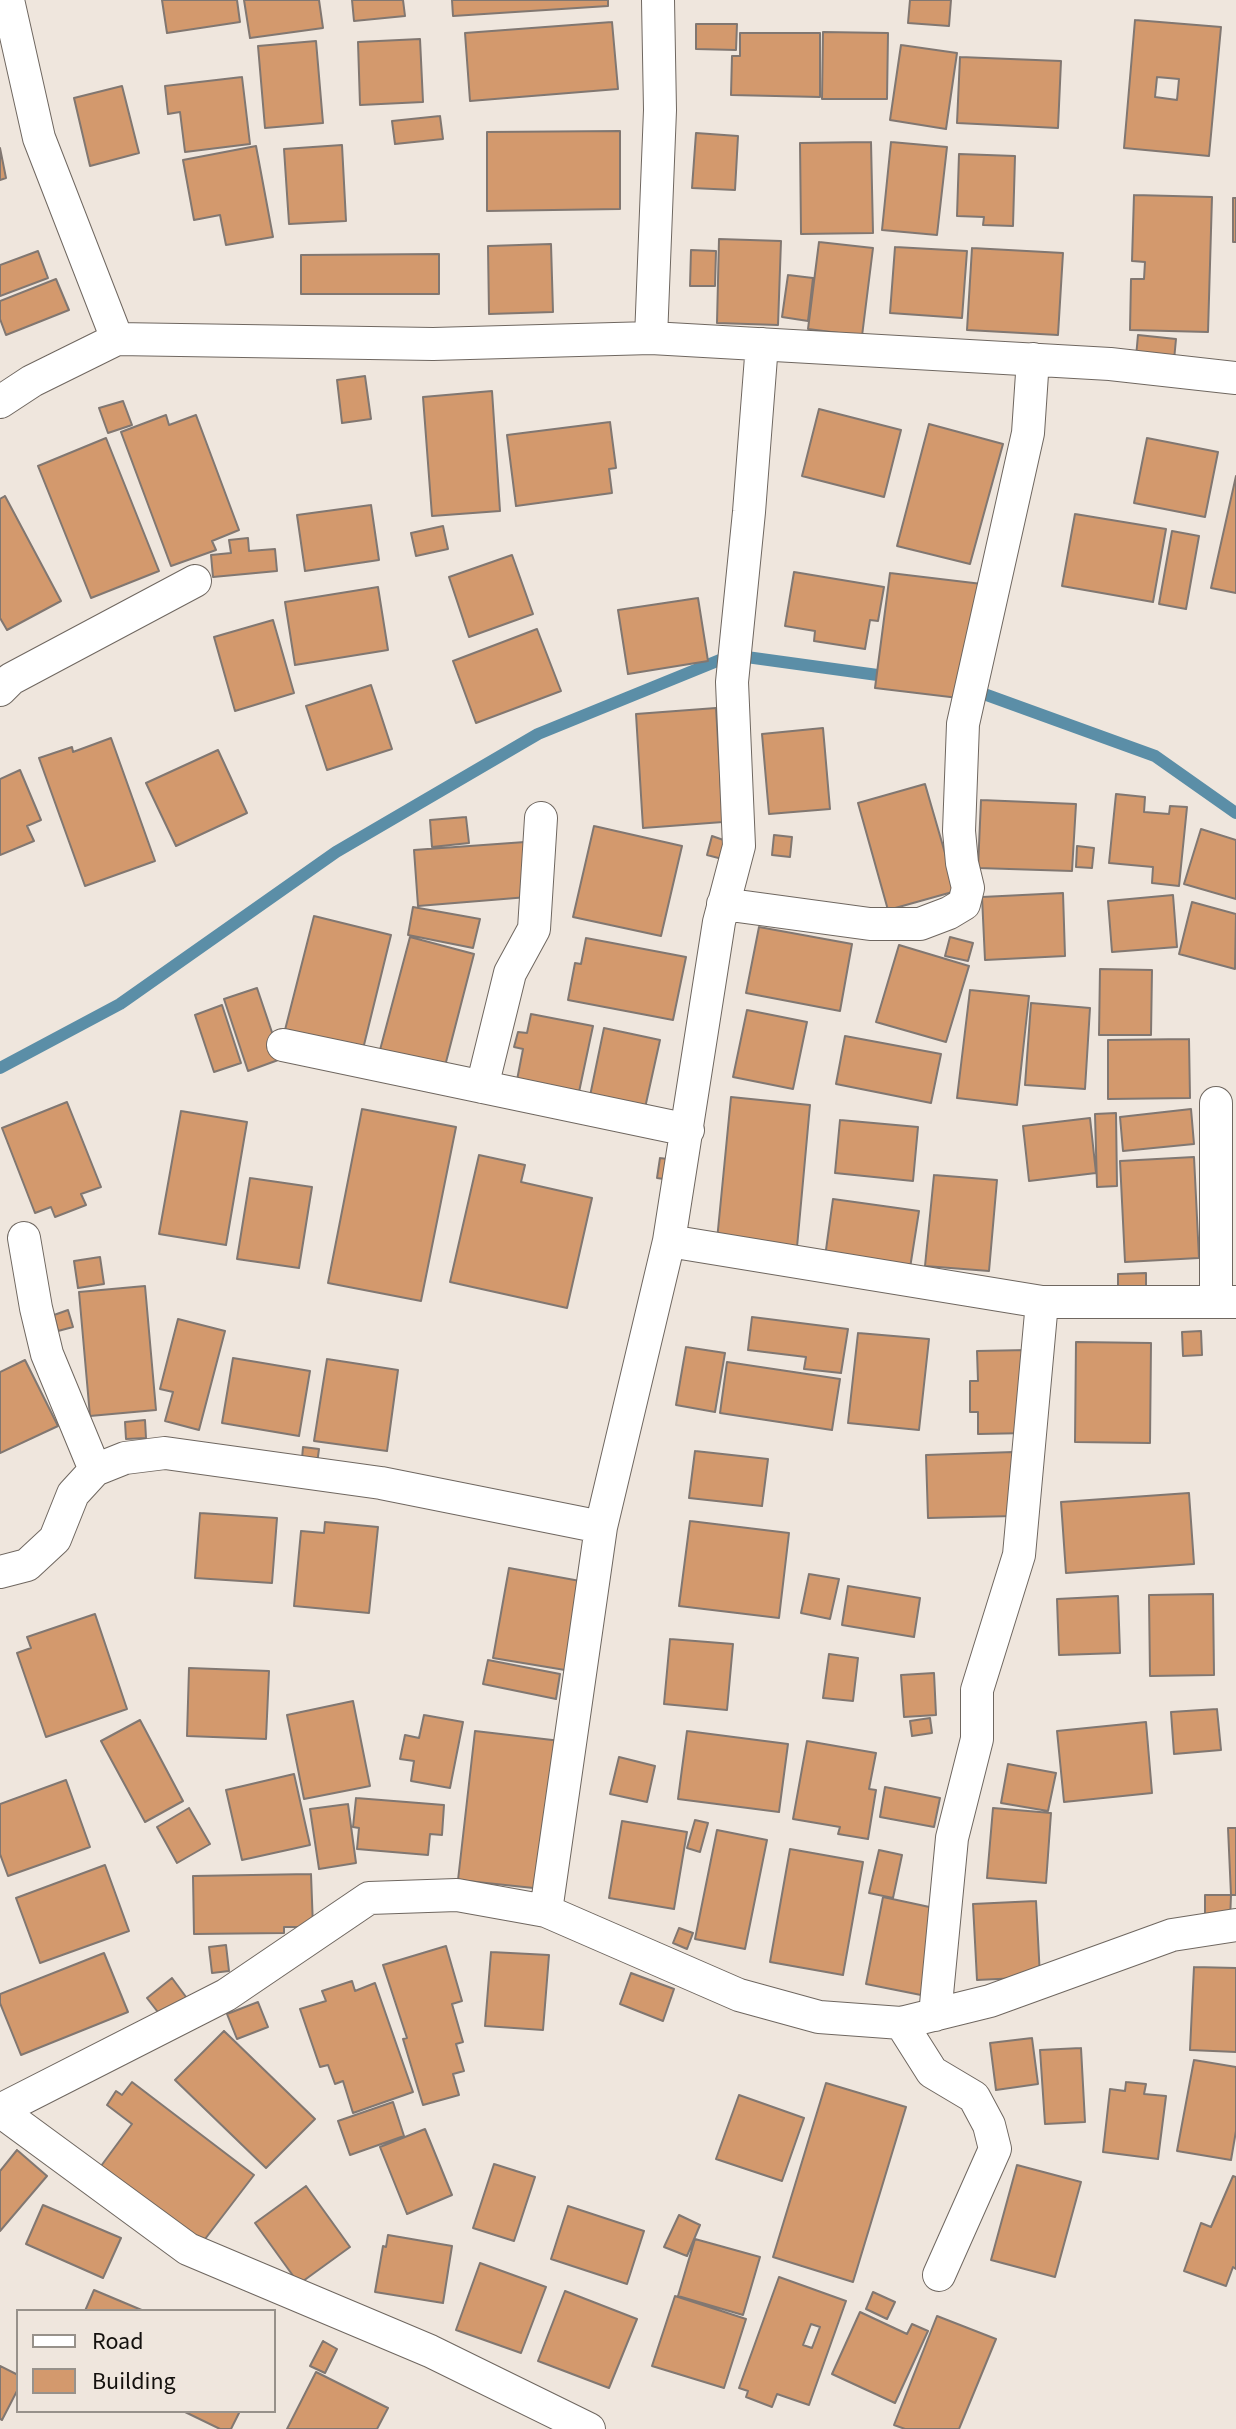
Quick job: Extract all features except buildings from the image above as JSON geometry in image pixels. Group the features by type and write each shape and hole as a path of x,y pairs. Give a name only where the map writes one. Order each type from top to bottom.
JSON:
{"street":[{"path":"8,0 39,138 117,339"},
{"path":"651,338 660,110 658,0"},
{"path":"0,402 32,381 117,339 433,344 651,338 1110,364 1236,378"},
{"path":"546,1911 601,1527 669,1241 716,937 739,846 732,682 762,344"},
{"path":"723,904 870,924 920,924 964,904 968,888 959,831 963,724 1028,433 1033,359"},
{"path":"0,690 11,679 195,581"},
{"path":"482,1087 510,973 534,929 541,818"},
{"path":"283,1045 688,1130"},
{"path":"669,1241 1042,1302 1226,1302 1216,1103"},
{"path":"24,1238 47,1354 95,1470"},
{"path":"935,2015 952,1838 977,1739 977,1690 1019,1555 1042,1302"},
{"path":"0,1572 27,1565 55,1539 73,1494 95,1470 125,1458 165,1453 381,1483 601,1527"},
{"path":"589,2429 430,2351 188,2249 0,2110 226,1995 369,1898 457,1895 546,1911 739,1995 819,2017 901,2023 990,2001 1172,1935 1236,1925"},
{"path":"901,2023 932,2072 974,2097 989,2125 995,2149 939,2275"}],"waterway":[{"path":"0,1068 120,1004 336,852 538,734 732,655 892,677"},
{"path":"973,690 1155,756 1236,813"}]}
